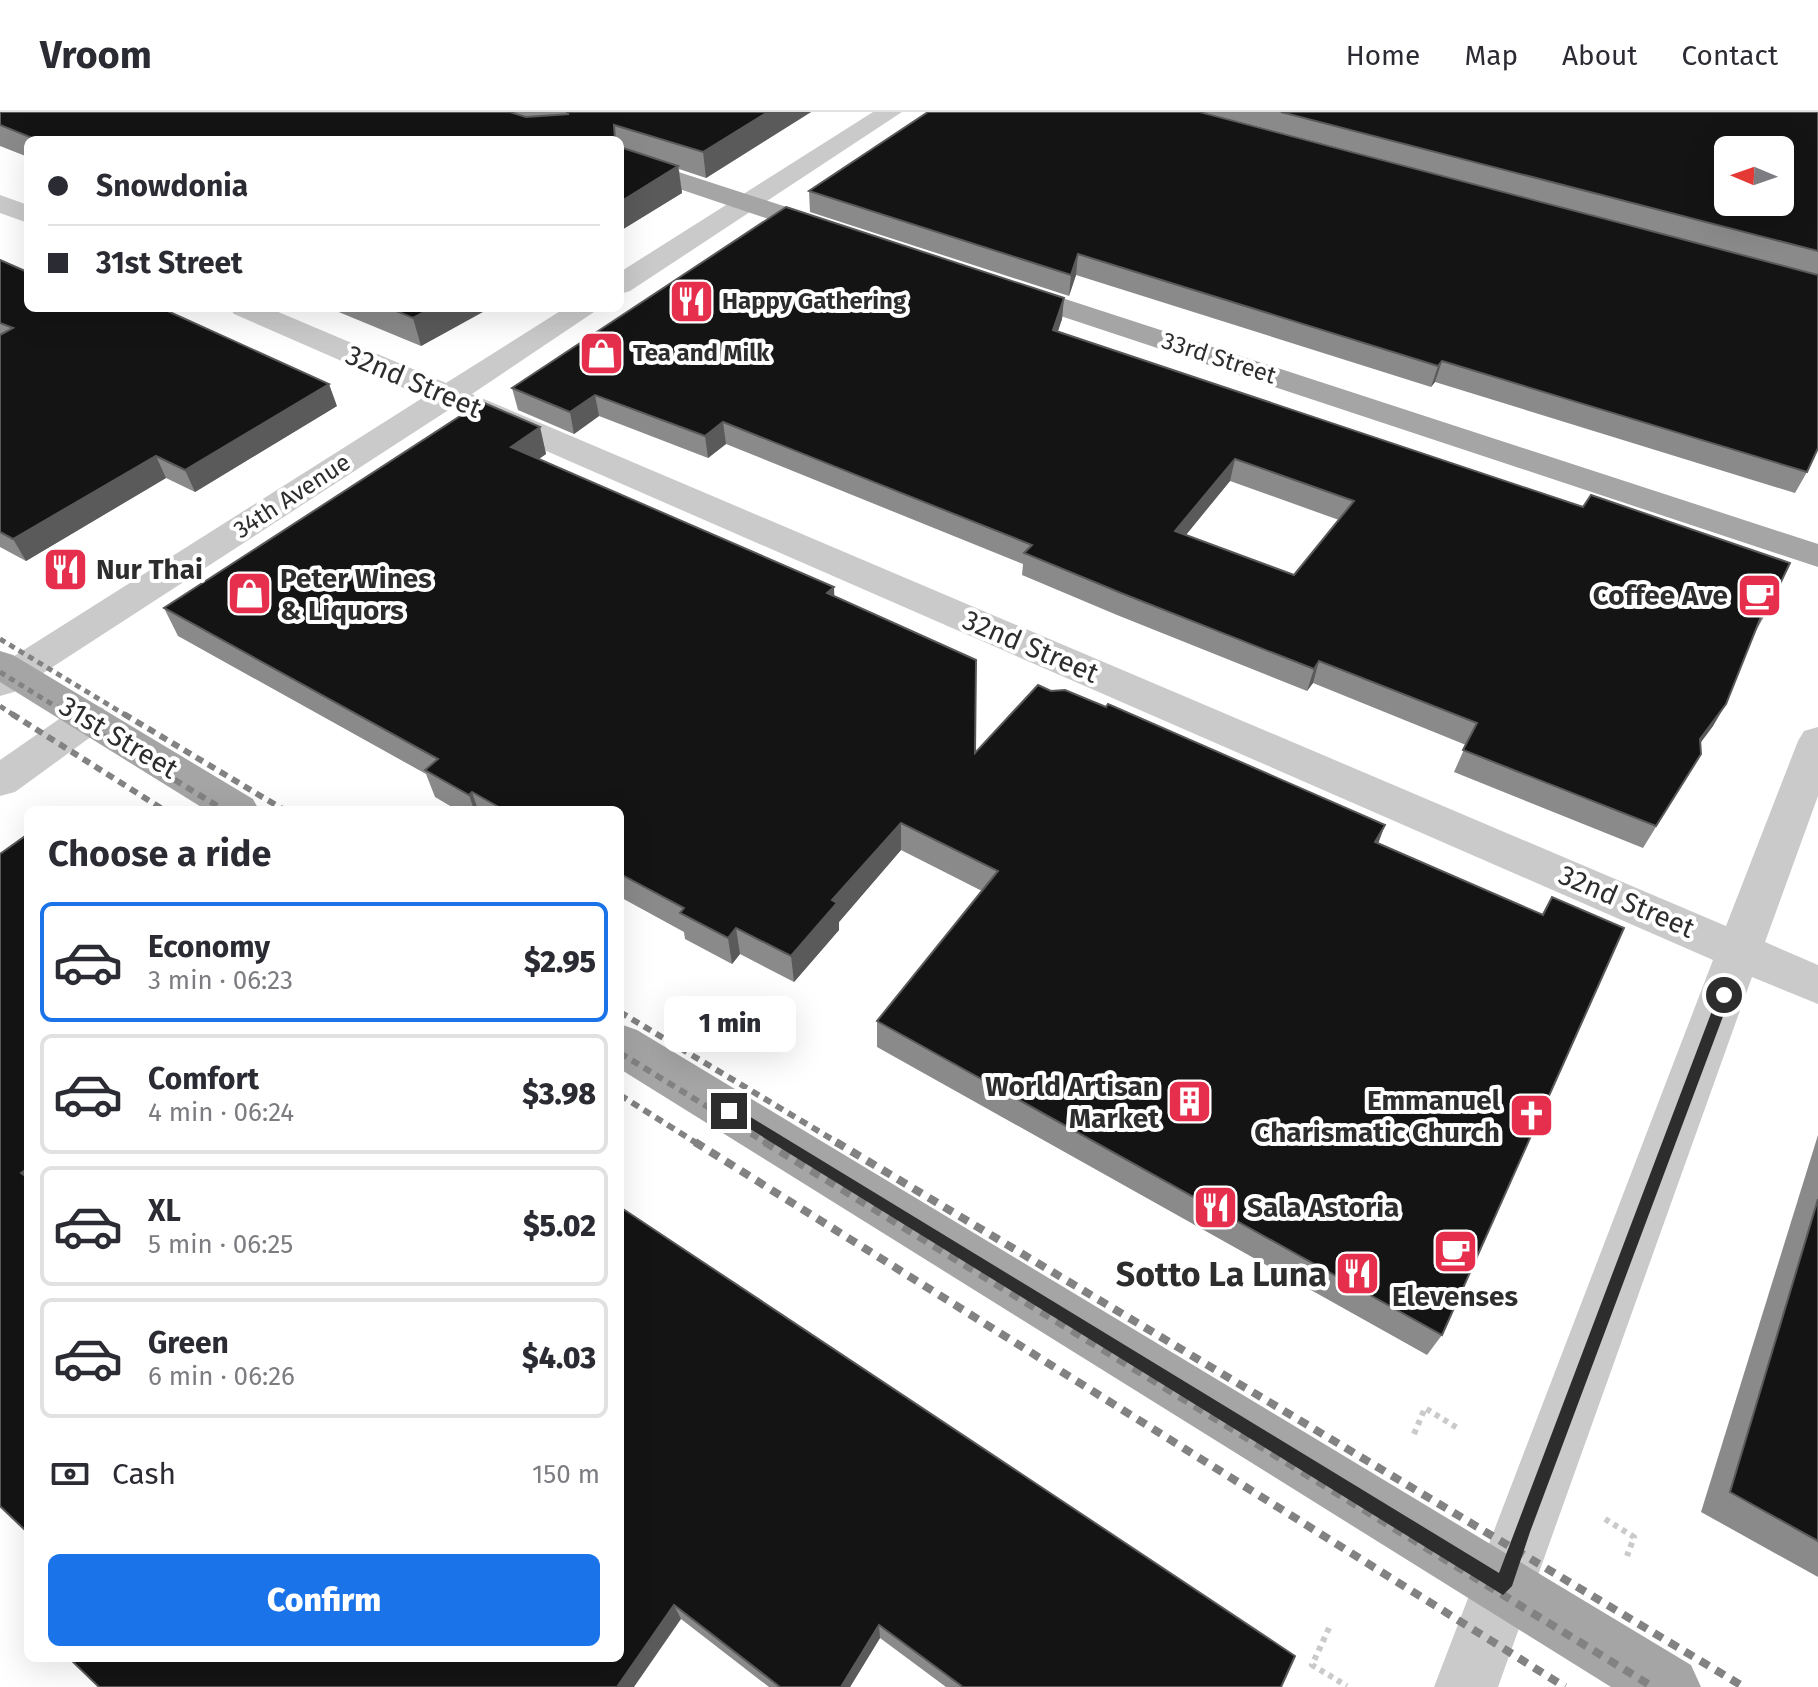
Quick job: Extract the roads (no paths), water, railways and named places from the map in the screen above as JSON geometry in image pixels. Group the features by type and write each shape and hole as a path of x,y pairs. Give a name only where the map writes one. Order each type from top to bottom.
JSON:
{"main road":[{"path":"624,162 859,240"},
{"name":"33rd Street","path":"980,279 1818,556"},
{"name":"31st Street","path":"5,673 89,718 232,806"},
{"path":"624,1046 1669,1687"}],"street":[{"path":"624,282 890,112"},
{"path":"0,203 24,213"},
{"name":"32nd Street","path":"253,312 1818,985"},
{"name":"34th Avenue","path":"5,673 579,312"},
{"path":"0,781 89,718"},
{"path":"1466,1687 1521,1532 1818,741"}],"railway":[{"path":"0,639 127,716"},
{"path":"0,672 71,716"},
{"path":"0,706 12,714"},
{"path":"12,714 158,806"},
{"path":"67,714 217,806"},
{"path":"124,714 277,806"},
{"path":"624,1014 840,1144"},
{"path":"624,1055 768,1144"},
{"path":"624,1098 698,1144"},
{"path":"695,1142 1565,1687"},
{"path":"765,1142 1653,1687"},
{"path":"836,1142 1744,1687"}],"place":[{"name":"Happy Gathering","path":"691,301"},
{"name":"Tea and Milk","path":"602,353"},
{"name":"Nur Thai","path":"65,569"},
{"name":"Peter Wines & Liquors","path":"249,594"},
{"name":"Coffee Ave","path":"1759,595"},
{"name":"World Artisan Market","path":"1190,1102"},
{"name":"Emmanuel Charismatic Church","path":"1531,1116"},
{"name":"Sala Astoria","path":"1216,1207"},
{"name":"Elevenses","path":"1455,1252"},
{"name":"Sotto La Luna","path":"1358,1274"}]}
